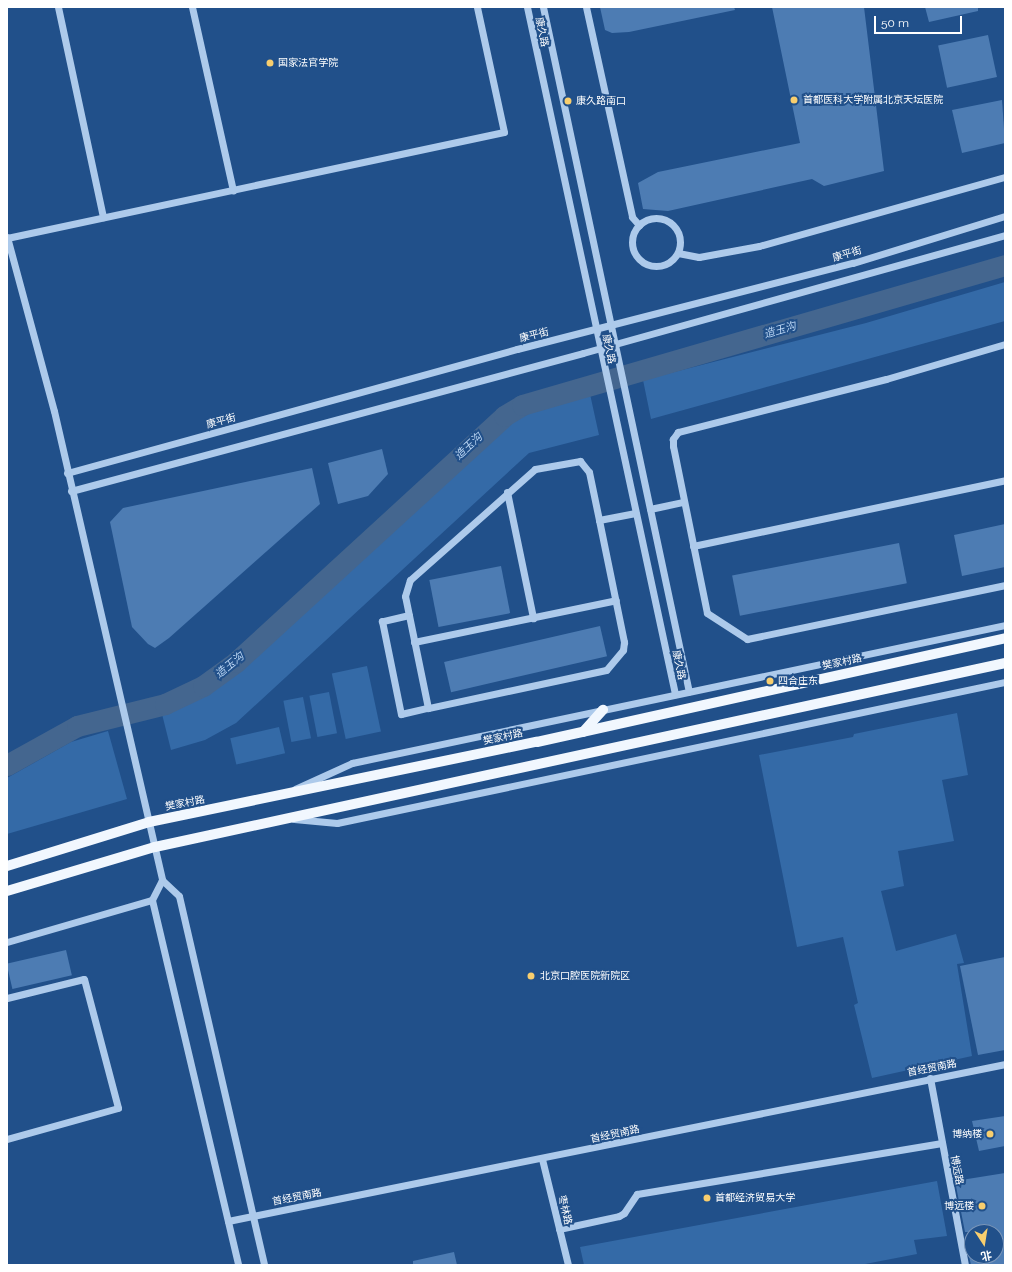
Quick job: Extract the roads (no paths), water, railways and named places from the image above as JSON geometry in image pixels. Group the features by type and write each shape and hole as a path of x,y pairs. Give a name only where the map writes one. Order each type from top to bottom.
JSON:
{"main road":[{"name":"樊家村路","path":"7,866 149,822 280,796 582,732 1005,638"},
{"path":"7,891 155,847 1005,663"},
{"path":"582,732 603,710"}],"street":[{"path":"58,7 103,218"},
{"path":"192,7 233,190"},
{"path":"264,1265 179,896 162,880 67,474 54,411 7,238 504,132 477,7"},
{"name":"康久路","path":"527,7 598,348 675,694"},
{"name":"康久路","path":"543,7 689,692"},
{"path":"586,7 632,217 639,225"},
{"path":"678,253 700,257 766,244 1005,177"},
{"name":"康平街","path":"67,474 595,330 854,263 1005,216"},
{"path":"652,218 667,220 678,231 678,253 669,262 657,266 641,262 632,244 639,225 652,218"},
{"path":"71,491 598,348 1005,235"},
{"path":"1005,345 886,379 678,432 673,439 673,446 707,613 747,639 1005,584"},
{"path":"409,615 382,620 401,714 606,670 623,650 624,642 589,472 580,461 535,469 507,492 410,580 405,596 409,615 414,642 428,708"},
{"path":"693,546 1005,480"},
{"path":"507,492 533,618"},
{"path":"650,509 684,502"},
{"path":"599,520 635,513"},
{"path":"414,642 616,600"},
{"path":"280,796 352,763 1005,625"},
{"path":"668,661 682,658"},
{"path":"286,818 336,823 1005,682"},
{"path":"162,880 152,900 238,1265"},
{"path":"7,942 152,900"},
{"path":"7,998 84,979 118,1108 7,1139"},
{"name":"首经贸南路","path":"228,1221 542,1160 930,1078 1005,1064"},
{"name":"博远路","path":"930,1078 965,1265"},
{"path":"559,1229 619,1216 624,1213 637,1194 942,1143"},
{"name":"枣林路","path":"542,1160 568,1265"}],"waterway":[{"name":"造玉沟","path":"7,765 77,726 165,704 203,686 236,662 504,416 522,405 1005,265"}],"place":[{"name":"国家法官学院","path":"270,63"},
{"name":"首都医科大学附属北京天坛医院","path":"794,100"},
{"name":"康久路南口","path":"568,101"},
{"name":"四合庄东","path":"770,681"},
{"name":"北京口腔医院新院区","path":"531,976"},
{"name":"博纳楼","path":"990,1134"},
{"name":"首都经济贸易大学","path":"707,1198"},
{"name":"博远楼","path":"982,1206"}]}
